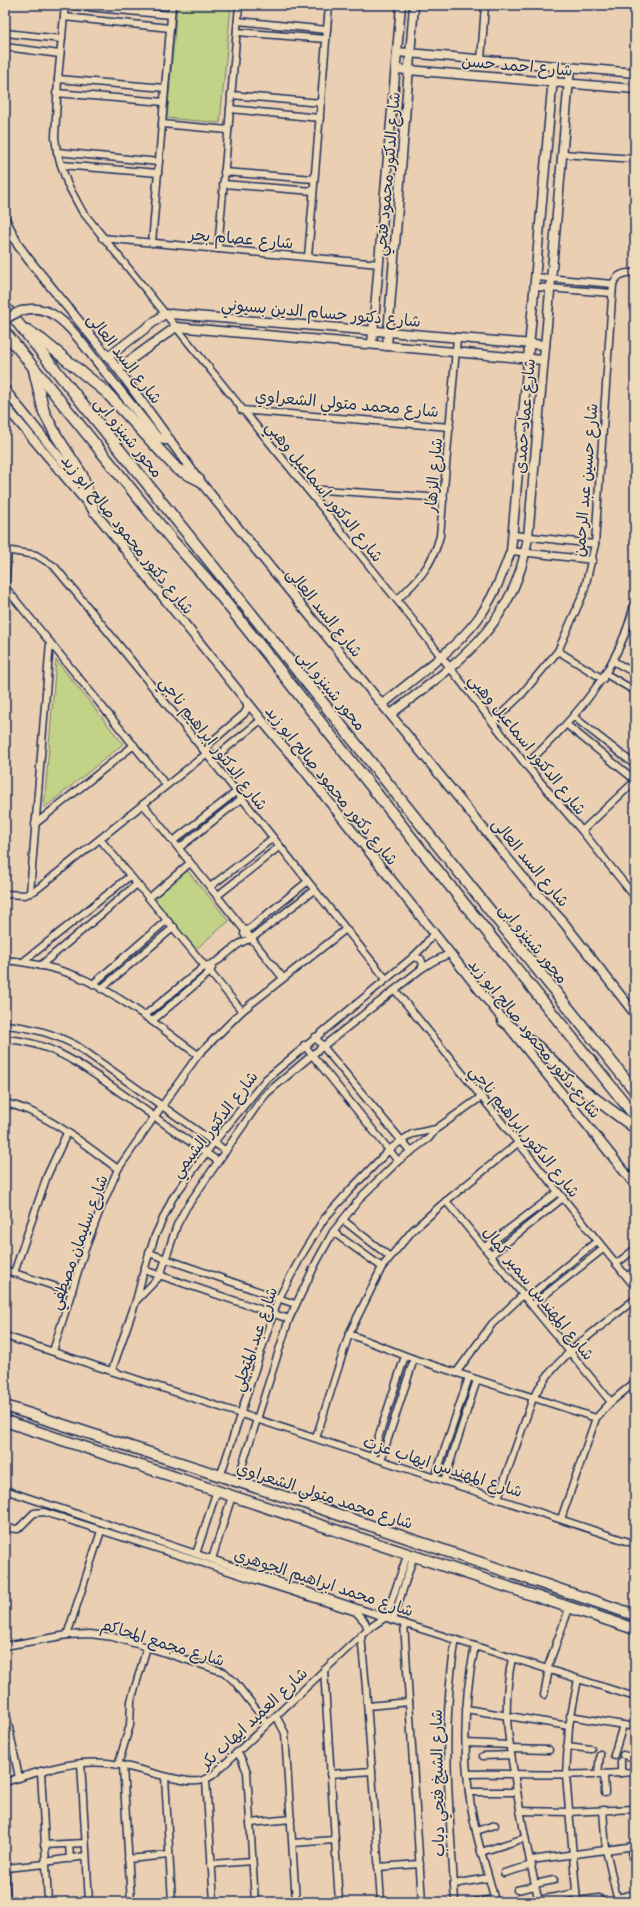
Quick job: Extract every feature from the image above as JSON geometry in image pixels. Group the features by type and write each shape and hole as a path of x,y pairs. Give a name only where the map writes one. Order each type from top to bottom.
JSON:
{"main road":[{"name":"محور شينزو ابى","path":"5,307 635,1091"},
{"path":"22,328 42,340 99,386 177,469 199,480"},
{"name":"محور شينزو ابى","path":"5,332 172,540 231,610 635,1116"},
{"path":"34,368 44,412 54,432 82,475 91,508"},
{"path":"503,1020 538,1047 570,1079 587,1093 635,1128"},
{"name":"شارع محمد متولي الشعراوي","path":"5,1406 304,1503 635,1615"},
{"name":"شارع محمد متولي الشعراوي","path":"5,1421 570,1606 635,1629"},
{"path":"284,1512 290,1505 288,1498"},
{"path":"300,1518 299,1510 304,1503"}],"street":[{"path":"65,5 171,16"},
{"name":"شارع الدكتور اسماعيل وهبي","path":"65,5 56,93 55,137 61,165 74,197 86,218 166,314 241,410 397,600 526,765 635,897"},
{"path":"152,243 172,5"},
{"path":"218,249 239,5"},
{"path":"308,257 329,5"},
{"name":"شارع الدكتور محمود فتحي","path":"372,344 396,69 400,5"},
{"name":"شارع الدكتور محمود فتحي","path":"387,346 414,5"},
{"path":"481,60 485,5"},
{"path":"64,17 170,28"},
{"path":"238,21 327,30"},
{"path":"237,32 326,40"},
{"path":"5,33 62,39"},
{"path":"5,47 60,54"},
{"name":"شارع احمد حسن","path":"397,52 635,74"},
{"name":"شارع عماد حمدى","path":"383,704 440,656 477,620 487,606 498,585 511,551 554,66"},
{"name":"شارع عماد حمدى","path":"391,714 450,669 472,649 490,628 503,609 515,587 525,552 528,537 570,68"},
{"name":"شارع احمد حسن","path":"396,69 635,89"},
{"path":"58,79 165,88"},
{"path":"56,93 164,102"},
{"path":"231,95 321,103"},
{"path":"230,109 320,118"},
{"path":"162,124 228,130"},
{"path":"57,152 159,162"},
{"path":"562,154 635,159"},
{"path":"61,165 158,173"},
{"path":"224,172 314,179"},
{"path":"223,184 313,191"},
{"name":"شارع السد العالى","path":"5,219 18,244 29,260 118,369 199,480 527,882 564,924 635,1014"},
{"name":"شارع عصام بحر","path":"102,238 379,264"},
{"path":"536,277 613,284 615,280 623,273 635,272"},
{"name":"شارع حسين عبد الرحمن","path":"493,722 521,695 558,651 584,592 593,560 613,284"},
{"path":"535,287 612,293"},
{"path":"5,320 14,314 26,310 38,310 51,313 61,319 157,437 164,440 170,440"},
{"path":"108,357 166,314"},
{"name":"شارع دكتور حسام الدين بسيوني","path":"166,314 545,345"},
{"path":"118,369 176,327"},
{"name":"شارع دكتور حسام الدين بسيوني","path":"176,327 544,360"},
{"name":"شارع الزهار","path":"397,600 420,577 430,564 440,536 458,337"},
{"path":"5,390 77,479 91,508"},
{"name":"شارع دكتور محمود صالح ابو زيد","path":"5,406 91,508 247,702 299,764 433,934 635,1185"},
{"name":"شارع محمد متولي الشعراوي","path":"241,410 450,427"},
{"path":"307,489 444,498"},
{"path":"513,535 595,544"},
{"path":"7,550 5,589 166,785"},
{"name":"شارع الدكتور ابراهيم ناجي","path":"7,550 36,555 54,566 386,979"},
{"path":"511,551 593,560"},
{"path":"526,765 567,725 605,676 633,614 635,602"},
{"path":"30,893 50,642"},
{"path":"558,651 635,691"},
{"path":"613,661 635,673"},
{"path":"206,754 207,747 210,742 244,714 247,702"},
{"path":"574,717 635,765"},
{"path":"5,894 20,895 30,893 100,840 206,754 218,755 262,720"},
{"path":"567,725 635,781 582,831"},
{"path":"35,824 134,745"},
{"path":"173,841 236,792"},
{"path":"179,848 242,799"},
{"path":"143,804 283,978"},
{"path":"214,809 220,816"},
{"path":"210,887 273,838"},
{"path":"100,840 174,927 242,1011"},
{"path":"217,896 280,846"},
{"path":"149,898 190,863"},
{"path":"23,962 130,876"},
{"path":"144,1016 206,966 213,964 242,940 245,932 307,882"},
{"path":"40,966 137,884"},
{"path":"242,940 251,939 314,890"},
{"path":"93,984 167,920"},
{"path":"102,989 174,927"},
{"name":"شارع سليمان مصطفي","path":"53,1351 100,1210 118,1169 198,1055 242,1011 346,929"},
{"name":"شارع الدكتور الشيمي","path":"112,1370 136,1302 149,1253 162,1218 172,1199 214,1142 260,1084 304,1045 413,957 433,934"},
{"name":"شارع الدكتور الشيمي","path":"136,1302 160,1276 177,1225 186,1208 263,1098 323,1046 421,969 434,960 449,954"},
{"path":"413,957 420,959 423,965 421,969"},
{"path":"5,960 40,966 93,984 152,1021 198,1055"},
{"path":"152,1021 210,972 213,964"},
{"name":"شارع الدكتور ابراهيم ناجي","path":"395,990 635,1287"},
{"path":"5,1025 42,1031 60,1037 77,1046 226,1151"},
{"path":"315,1037 411,1152"},
{"path":"5,1039 30,1042 58,1052 72,1059 218,1161"},
{"path":"304,1045 398,1161"},
{"name":"شارع عبد المتجلي","path":"237,1482 259,1419 289,1319 317,1261 334,1232 362,1196 398,1161 429,1138 436,1129 481,1097"},
{"path":"5,1104 26,1110 67,1133 118,1169"},
{"name":"شارع عبد المتجلي","path":"220,1477 273,1314 279,1298 302,1253 324,1219 389,1150 412,1134 436,1129"},
{"path":"14,1273 47,1176 67,1133"},
{"path":"316,1438 349,1334 382,1267 414,1230 446,1201 518,1143"},
{"path":"485,1247 558,1192"},
{"path":"491,1255 563,1198"},
{"name":"شارع المهندس سمير كمال","path":"446,1201 611,1402"},
{"path":"343,1220 390,1257"},
{"path":"334,1232 382,1267"},
{"path":"456,1373 483,1335 525,1296 597,1241"},
{"path":"532,1305 603,1249"},
{"path":"616,1264 635,1249"},
{"path":"149,1253 295,1304"},
{"path":"5,1270 72,1292"},
{"path":"144,1270 289,1319"},
{"path":"627,1277 635,1270"},
{"path":"498,1498 533,1398 548,1372 635,1299"},
{"path":"349,1334 405,1356 596,1418"},
{"name":"شارع المهندس ايهاب عزت","path":"5,1336 112,1370 635,1544"},
{"path":"372,1456 405,1356"},
{"path":"381,1460 414,1359"},
{"path":"435,1478 469,1377"},
{"path":"444,1481 477,1380"},
{"path":"561,1519 596,1418 611,1402 635,1382"},
{"name":"شارع محمد ابراهيم الجوهري","path":"5,1490 386,1618 635,1697"},
{"path":"196,1554 217,1490"},
{"path":"212,1559 232,1496"},
{"path":"5,1528 18,1529 30,1516 39,1512 356,1612 361,1616 368,1629"},
{"path":"67,1635 101,1531"},
{"path":"386,1618 411,1554"},
{"path":"393,1620 411,1554"},
{"path":"544,1695 548,1669 570,1606"},
{"name":"شارع العميد ايهاب بكر","path":"5,1782 40,1771 81,1763 120,1765 165,1777 197,1782 206,1780 213,1776 361,1635 386,1618"},
{"path":"404,1623 422,1902"},
{"name":"شارع مجمع المحاكم","path":"5,1646 67,1635 101,1635 147,1647 224,1672 234,1680 267,1724"},
{"path":"361,1635 368,1706 381,1902"},
{"name":"شارع الشيخ فتحي دياب","path":"455,1902 446,1761 451,1662 456,1639"},
{"path":"475,1646 470,1668 466,1709 467,1774 476,1831 494,1900 475,1902"},
{"path":"131,1902 120,1765 130,1725 131,1701 147,1647"},
{"path":"512,1658 507,1686 506,1715 520,1811 539,1901 576,1893"},
{"path":"324,1670 339,1902"},
{"path":"578,1679 570,1716 566,1774 572,1854 577,1901 599,1898"},
{"path":"368,1706 409,1702"},
{"path":"5,1708 19,1778"},
{"path":"466,1709 569,1726"},
{"path":"276,1716 286,1733 296,1902"},
{"path":"570,1716 635,1727"},
{"path":"614,1754 623,1725"},
{"path":"466,1743 510,1750 549,1750"},
{"path":"567,1746 591,1749"},
{"path":"482,1756 510,1750"},
{"path":"237,1752 247,1772 255,1902"},
{"path":"600,1754 601,1775 605,1793"},
{"path":"621,1773 622,1758 635,1758"},
{"path":"81,1763 89,1902"},
{"path":"40,1771 48,1902"},
{"path":"330,1774 372,1771"},
{"path":"467,1774 514,1773 601,1775 635,1772"},
{"path":"165,1777 172,1902"},
{"path":"206,1780 214,1902"},
{"path":"469,1792 517,1792"},
{"path":"520,1811 568,1812 635,1809"},
{"path":"603,1810 606,1850 617,1900 635,1894"},
{"path":"250,1823 291,1819"},
{"path":"476,1831 495,1825"},
{"path":"481,1852 525,1838"},
{"path":"293,1843 334,1840"},
{"path":"44,1845 86,1843"},
{"path":"69,1844 70,1859"},
{"path":"504,1873 531,1862 572,1854 633,1846 635,1866"},
{"path":"128,1859 169,1855"},
{"path":"5,1868 86,1856"},
{"path":"211,1864 252,1861"},
{"path":"378,1867 420,1864"},
{"path":"5,1875 7,1902"},
{"path":"454,1884 488,1878"},
{"path":"517,1890 554,1880"}],"green space":[{"path":"177,5 231,5 220,123 167,118"},
{"path":"56,660 123,744 44,808"},
{"path":"186,869 229,921 196,949 152,898"}]}
